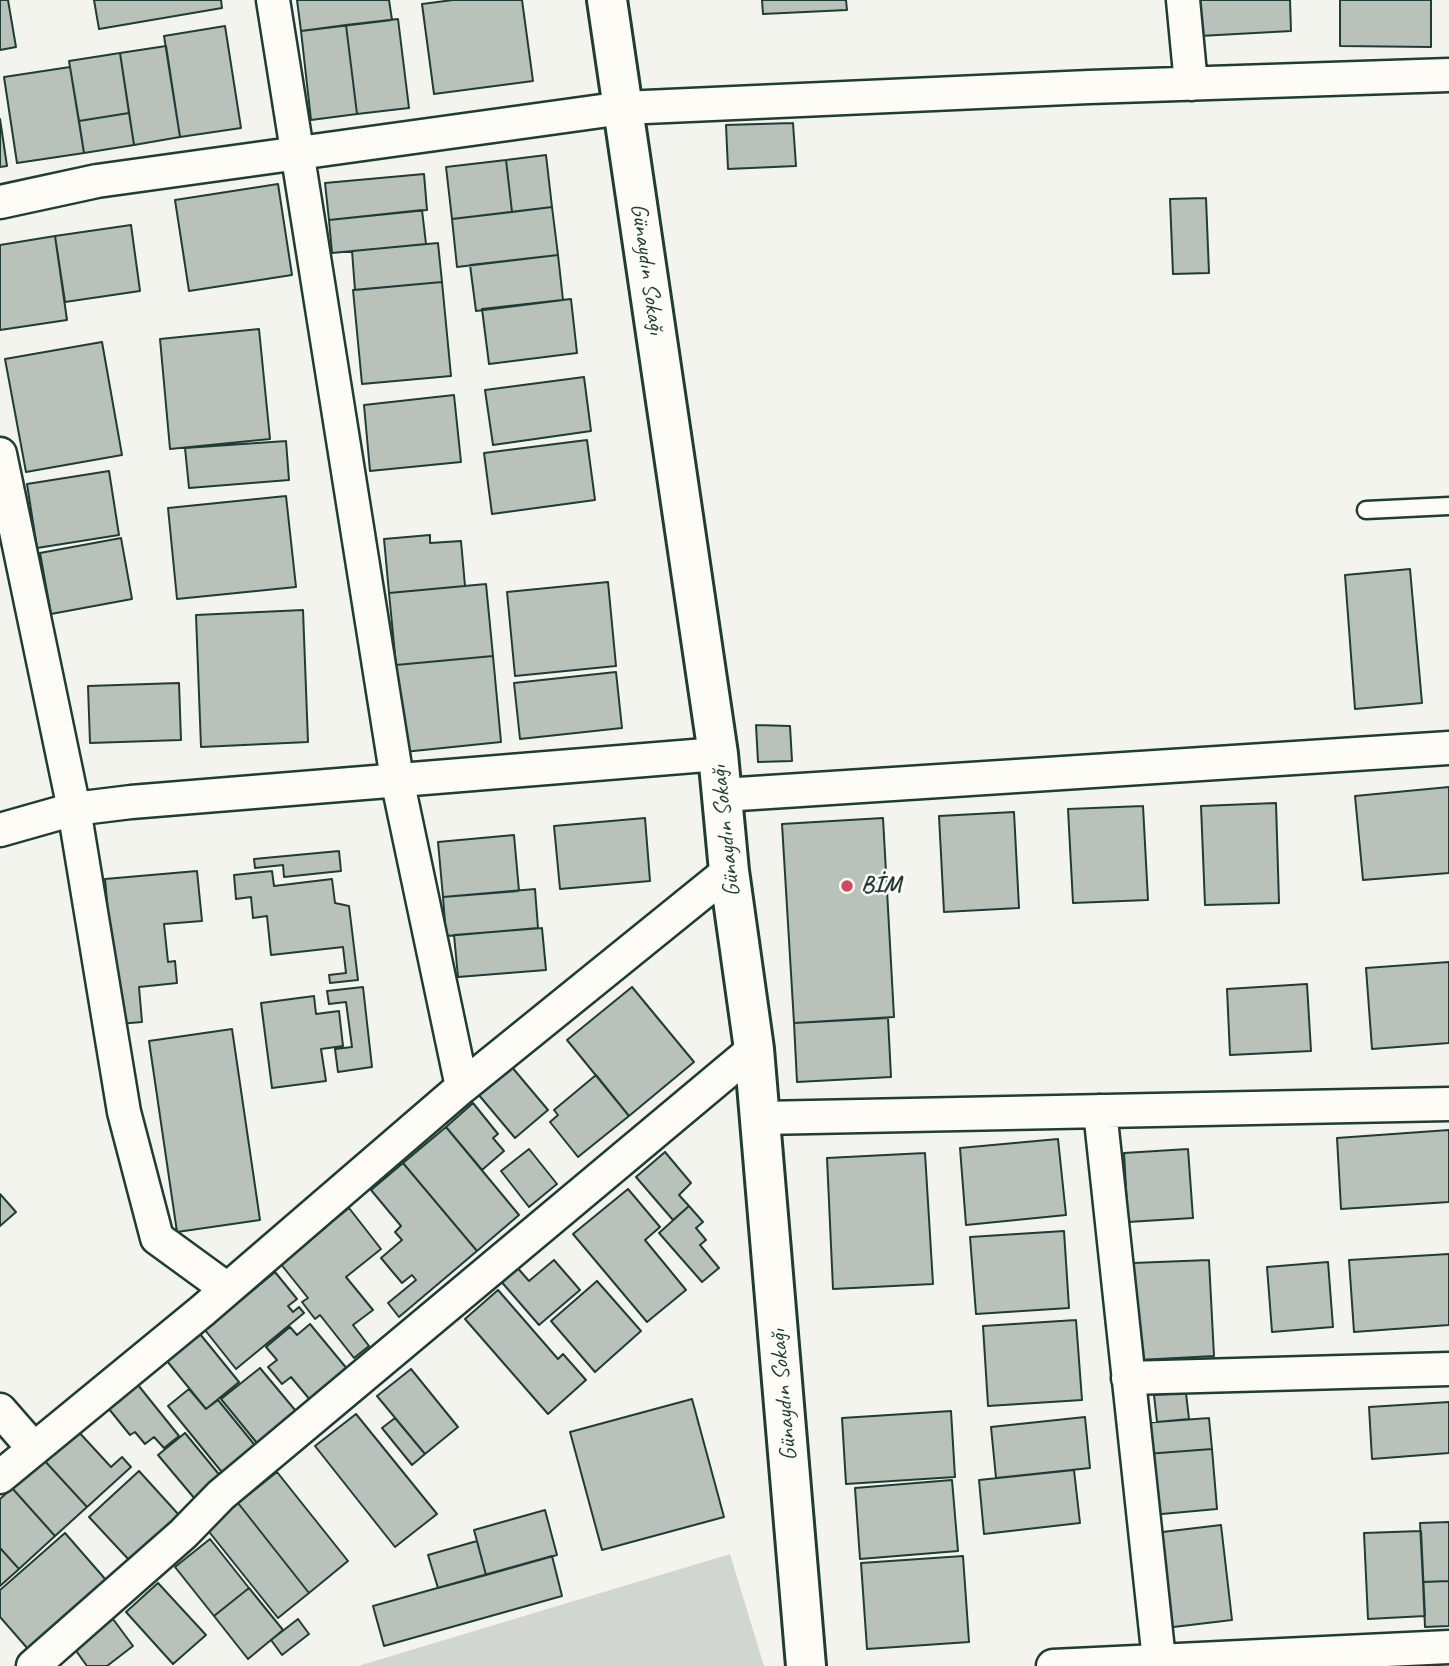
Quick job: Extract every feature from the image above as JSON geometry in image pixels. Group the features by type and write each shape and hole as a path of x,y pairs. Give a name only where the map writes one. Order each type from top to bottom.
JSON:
{"street":[{"path":"273,0 295,153 397,779 462,1087"},
{"name":"Günaydın Sokağı","path":"607,0 718,754 729,871 754,1049 762,1118 806,1666"},
{"path":"1183,0 1191,84"},
{"path":"0,202 97,181 623,108 1449,75"},
{"path":"0,454 74,809 124,1112 157,1238 227,1289"},
{"path":"723,795 1449,748"},
{"path":"0,830 74,809 397,779 718,754"},
{"path":"0,1477 227,1289 462,1087 729,871"},
{"path":"33,1666 183,1534 221,1494 754,1049"},
{"path":"762,1118 1449,1104"},
{"path":"1100,1111 1159,1660"},
{"path":"1128,1378 1449,1369"},
{"path":"0,1410 34,1449"},
{"path":"1053,1666 1449,1647"}],"lane":[{"path":"1366,510 1449,506"}],"shaded area":[{"path":"730,1554 764,1666 358,1666"}],"building":[{"path":"0,0 8,0 16,47 0,50"},
{"path":"94,0 221,0 222,8 99,29"},
{"path":"297,0 389,0 392,20 301,31"},
{"path":"453,0 522,0 533,81 434,94 422,4"},
{"path":"762,0 846,0 847,10 763,14"},
{"path":"1198,0 1290,0 1291,31 1200,36"},
{"path":"1340,0 1431,0 1431,47 1340,46"},
{"path":"398,19 409,108 357,114 346,25"},
{"path":"346,25 357,114 311,120 301,31"},
{"path":"225,26 241,128 180,137 164,36"},
{"path":"166,46 180,137 134,145 120,53"},
{"path":"120,53 129,113 79,121 69,61"},
{"path":"70,67 84,153 17,163 4,77"},
{"path":"129,113 134,145 84,153 79,121"},
{"path":"0,119 7,166 0,167"},
{"path":"793,123 796,166 728,169 726,125"},
{"path":"546,155 552,207 512,212 506,160"},
{"path":"506,160 512,212 452,219 446,167"},
{"path":"424,174 427,210 329,220 325,183"},
{"path":"278,184 292,275 189,291 175,200"},
{"path":"1206,198 1209,273 1173,274 1170,199"},
{"path":"552,207 558,255 457,267 452,219"},
{"path":"422,210 426,244 332,253 329,220"},
{"path":"131,225 140,291 65,302 55,236"},
{"path":"55,236 67,320 0,330 0,245"},
{"path":"438,243 442,282 355,290 352,251"},
{"path":"558,255 563,300 476,311 470,265"},
{"path":"442,282 451,376 362,384 353,290"},
{"path":"571,299 577,353 489,364 482,309"},
{"path":"259,329 270,439 170,449 160,339"},
{"path":"102,342 122,455 26,472 5,359"},
{"path":"584,377 591,431 493,445 485,390"},
{"path":"454,395 461,462 370,471 364,405"},
{"path":"587,440 595,500 492,514 484,453"},
{"path":"286,441 289,480 189,488 185,448"},
{"path":"109,471 119,535 37,548 27,484"},
{"path":"286,496 296,587 177,599 168,508"},
{"path":"430,535 430,543 461,541 465,586 389,593 384,539"},
{"path":"121,538 132,599 51,614 40,553"},
{"path":"1410,569 1422,703 1355,709 1345,575"},
{"path":"608,582 616,666 515,676 507,592"},
{"path":"486,584 493,656 396,665 389,593"},
{"path":"303,610 308,742 201,747 196,615"},
{"path":"493,656 501,742 404,752 396,665"},
{"path":"616,672 622,728 520,739 514,683"},
{"path":"179,683 181,740 90,743 88,686"},
{"path":"756,725 790,726 792,761 758,762"},
{"path":"1449,787 1449,873 1363,880 1355,796"},
{"path":"1276,803 1279,903 1205,905 1201,806"},
{"path":"1143,806 1148,900 1073,903 1068,809"},
{"path":"1014,812 1019,908 944,912 939,816"},
{"path":"645,818 650,881 560,889 554,826"},
{"path":"883,818 894,1017 794,1023 782,824"},
{"path":"514,835 519,891 443,897 438,842"},
{"path":"339,851 341,871 284,877 283,865 255,868 254,859"},
{"path":"197,871 202,921 164,924 168,962 175,961 177,983 139,987 142,1022 118,1024 105,879"},
{"path":"272,871 274,886 332,879 335,903 349,906 358,980 330,983 329,975 346,973 343,947 271,955 267,916 253,918 251,897 236,899 234,875"},
{"path":"535,889 538,928 446,936 443,897"},
{"path":"542,928 546,970 458,977 454,935"},
{"path":"1449,962 1449,1043 1372,1049 1366,968"},
{"path":"1307,984 1311,1051 1230,1055 1227,989"},
{"path":"363,987 372,1067 338,1072 335,1049 352,1047 346,1002 329,1004 327,991"},
{"path":"632,987 694,1062 629,1116 567,1040"},
{"path":"314,996 316,1014 339,1011 343,1046 321,1049 326,1081 272,1088 261,1003"},
{"path":"888,1018 891,1077 797,1082 794,1023"},
{"path":"232,1029 260,1220 177,1232 149,1041"},
{"path":"511,1066 548,1110 515,1138 478,1094"},
{"path":"596,1075 629,1116 578,1157 550,1122 558,1115 554,1110"},
{"path":"473,1103 498,1134 493,1138 504,1151 482,1170 446,1127"},
{"path":"446,1127 519,1215 477,1251 403,1163"},
{"path":"1449,1130 1449,1202 1341,1209 1337,1138"},
{"path":"1058,1139 1066,1215 966,1225 960,1148"},
{"path":"529,1149 557,1184 529,1207 501,1171"},
{"path":"1188,1149 1193,1218 1128,1222 1124,1153"},
{"path":"665,1152 691,1183 679,1195 689,1206 673,1220 636,1177"},
{"path":"925,1153 933,1284 833,1289 827,1158"},
{"path":"403,1163 477,1251 399,1317 388,1303 416,1280 412,1275 402,1283 381,1258 402,1240 395,1232 401,1226 371,1190"},
{"path":"628,1189 660,1227 645,1240 686,1290 647,1322 573,1234"},
{"path":"0,1194 16,1212 0,1226"},
{"path":"689,1206 703,1222 696,1228 706,1240 700,1245 719,1268 702,1282 659,1233"},
{"path":"349,1208 381,1249 346,1277 373,1310 353,1325 369,1346 354,1358 320,1315 315,1319 302,1302 308,1298 280,1263"},
{"path":"1064,1231 1069,1308 976,1314 970,1237"},
{"path":"1449,1254 1449,1325 1354,1332 1349,1260"},
{"path":"554,1260 580,1290 539,1325 499,1279 515,1265 529,1281"},
{"path":"1209,1260 1214,1356 1139,1360 1133,1263"},
{"path":"1328,1262 1333,1327 1272,1332 1267,1267"},
{"path":"275,1272 297,1299 288,1306 293,1312 299,1307 304,1313 236,1369 205,1330"},
{"path":"597,1281 641,1331 595,1372 551,1321"},
{"path":"498,1290 558,1359 563,1354 586,1380 548,1414 465,1319"},
{"path":"1076,1320 1082,1400 988,1406 983,1326"},
{"path":"310,1324 348,1370 311,1401 291,1377 282,1384 268,1367 277,1360 266,1347 290,1327 297,1335"},
{"path":"200,1334 239,1382 206,1409 167,1361"},
{"path":"260,1368 300,1416 261,1448 221,1399"},
{"path":"411,1369 458,1427 425,1454 377,1396"},
{"path":"138,1385 179,1436 164,1448 154,1437 145,1444 135,1432 130,1435 109,1409"},
{"path":"189,1389 206,1409 218,1400 258,1449 225,1476 168,1406"},
{"path":"1186,1393 1189,1419 1157,1422 1154,1395"},
{"path":"692,1399 724,1517 602,1550 570,1432"},
{"path":"1449,1402 1449,1453 1372,1459 1369,1407"},
{"path":"951,1411 955,1477 846,1484 842,1418"},
{"path":"356,1414 437,1514 395,1547 315,1446"},
{"path":"1085,1417 1090,1468 996,1478 991,1427"},
{"path":"395,1418 425,1454 412,1465 382,1428"},
{"path":"1209,1418 1212,1449 1146,1454 1143,1423"},
{"path":"76,1429 111,1467 122,1457 131,1467 87,1507 43,1459"},
{"path":"185,1433 222,1478 195,1499 158,1455"},
{"path":"1212,1449 1217,1509 1151,1515 1146,1454"},
{"path":"43,1459 87,1507 55,1536 12,1488"},
{"path":"1074,1470 1080,1523 984,1534 979,1480"},
{"path":"139,1471 179,1515 130,1561 89,1517"},
{"path":"277,1472 348,1561 309,1593 238,1503"},
{"path":"952,1480 958,1551 860,1559 855,1488"},
{"path":"12,1488 55,1536 19,1569 0,1548 0,1499"},
{"path":"238,1503 309,1593 278,1618 206,1528"},
{"path":"545,1510 557,1555 486,1575 474,1530"},
{"path":"1449,1522 1449,1581 1423,1582 1420,1523"},
{"path":"1221,1525 1232,1620 1165,1628 1154,1533"},
{"path":"1421,1531 1425,1616 1368,1619 1364,1533"},
{"path":"65,1533 106,1580 28,1649 0,1617 0,1590"},
{"path":"210,1539 249,1588 214,1616 175,1567"},
{"path":"477,1541 486,1575 438,1588 428,1555"},
{"path":"0,1548 19,1569 0,1586"},
{"path":"552,1556 562,1596 384,1646 373,1606"},
{"path":"963,1556 969,1642 867,1649 861,1563"},
{"path":"1449,1581 1449,1626 1425,1627 1423,1582"},
{"path":"158,1583 206,1635 173,1664 126,1612"},
{"path":"249,1588 283,1630 248,1659 214,1616"},
{"path":"113,1619 133,1646 107,1666 87,1666 74,1648"},
{"path":"298,1619 309,1634 282,1655 271,1640"}],"place":[{"name":"BİM","path":"847,886"}]}
